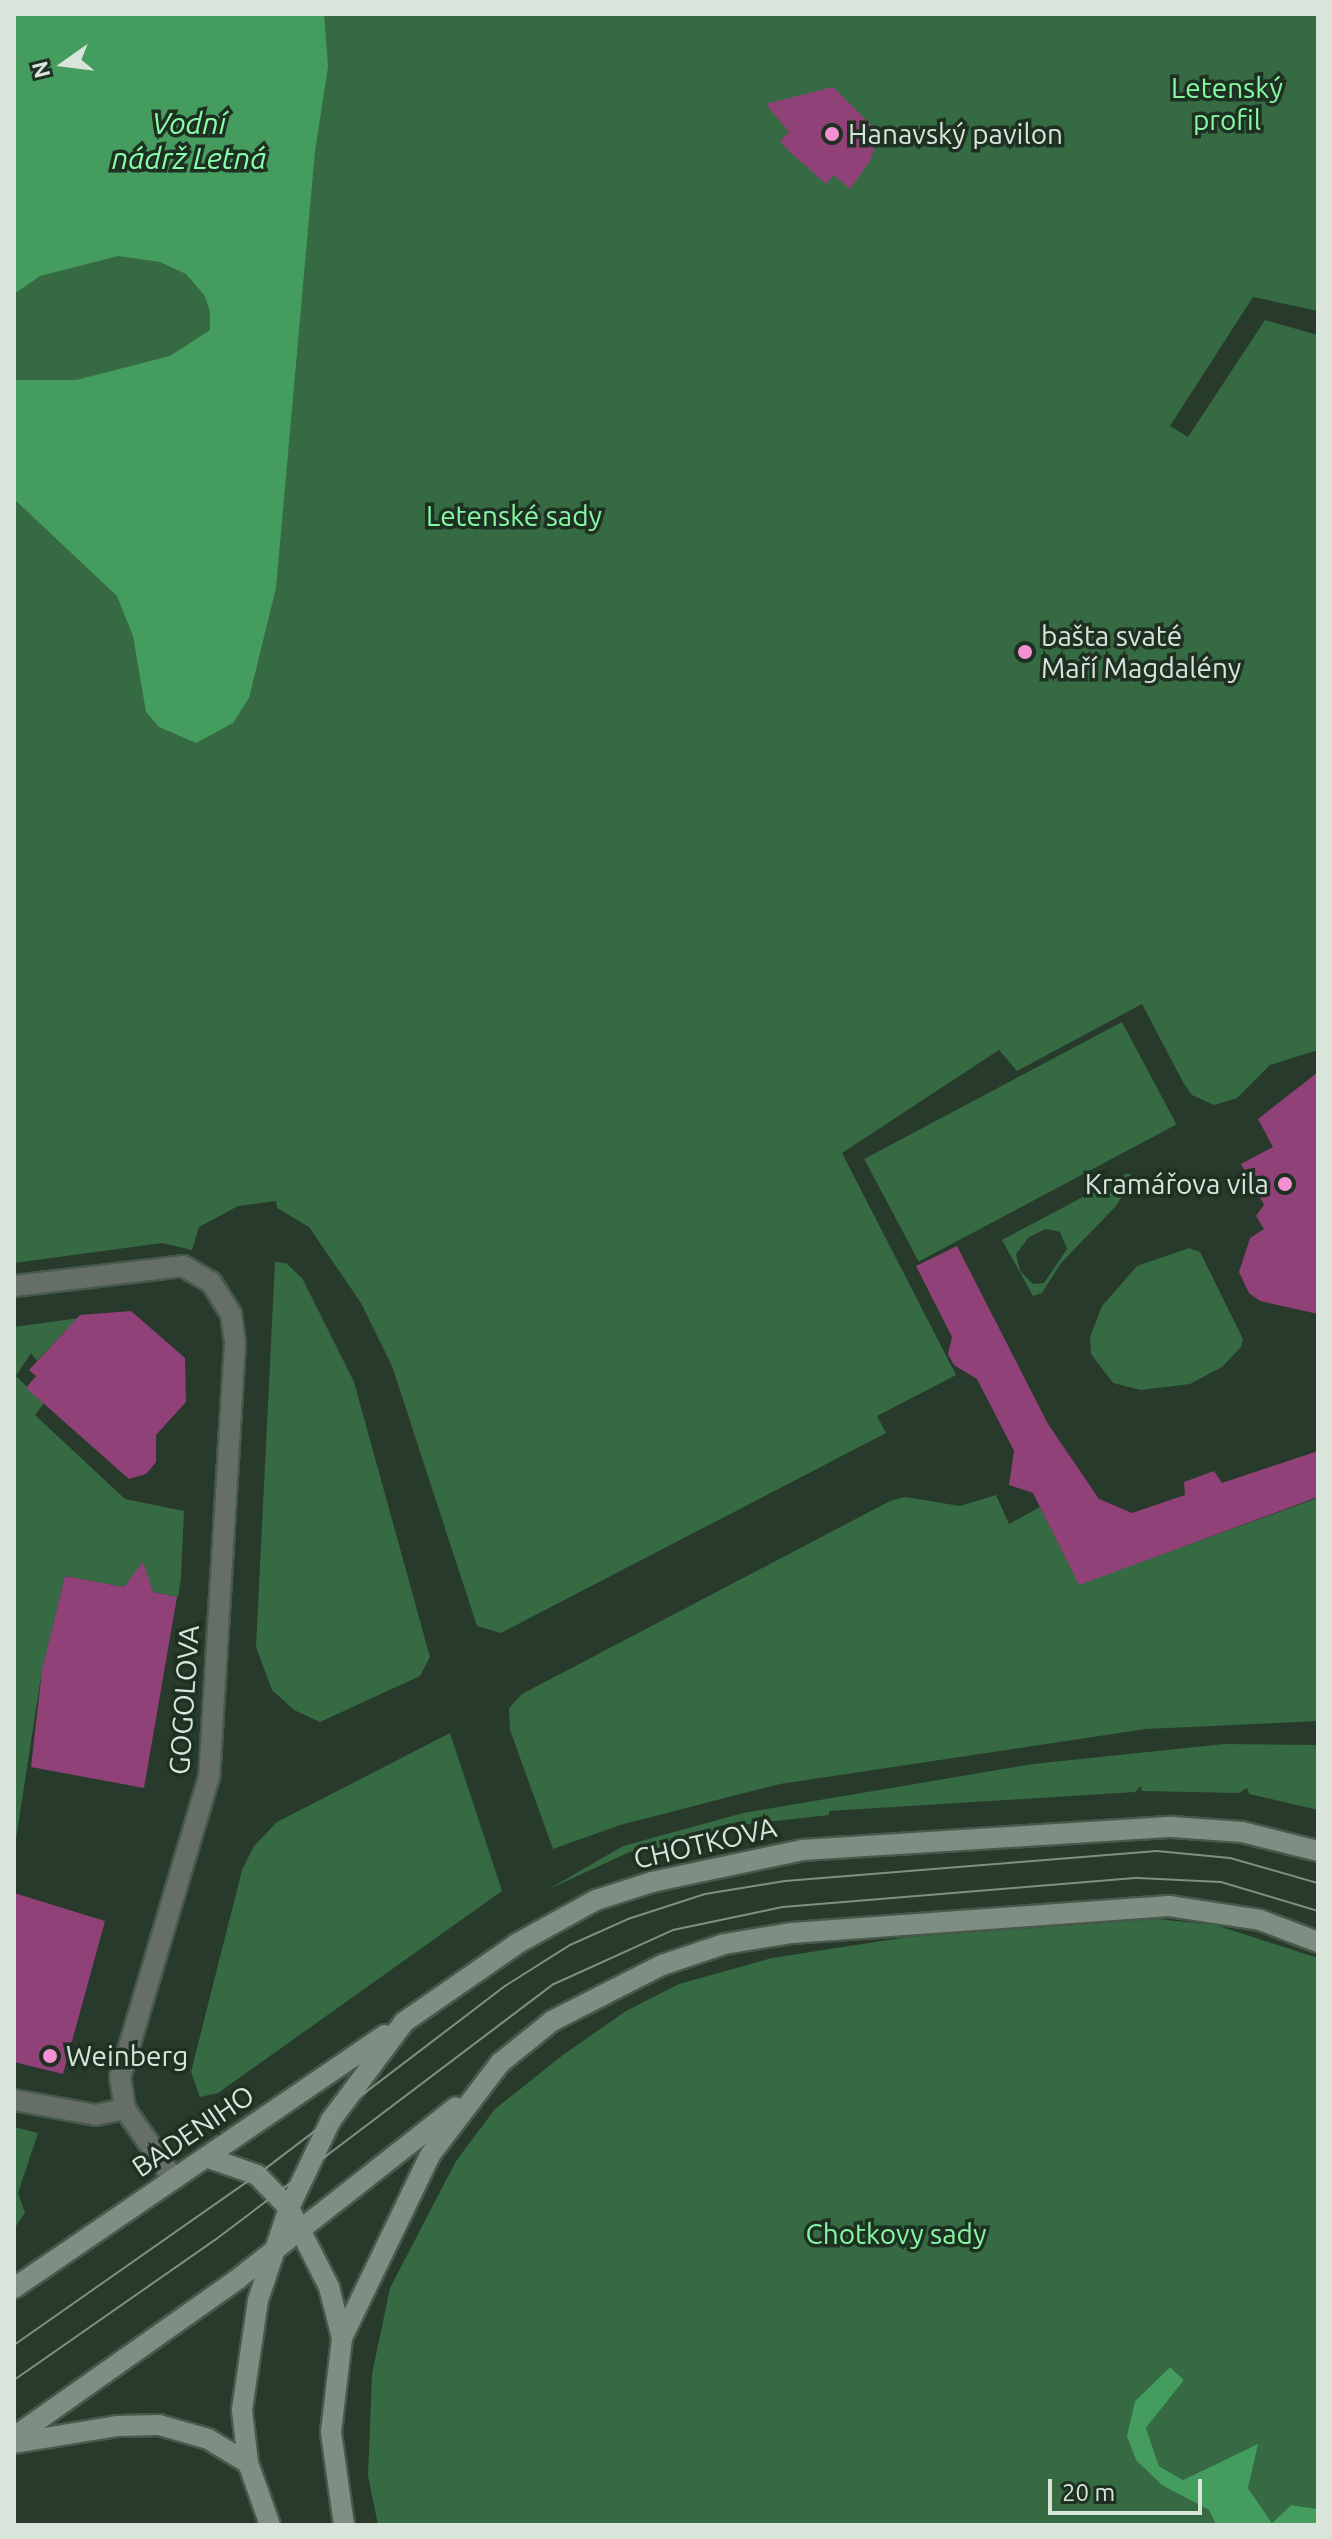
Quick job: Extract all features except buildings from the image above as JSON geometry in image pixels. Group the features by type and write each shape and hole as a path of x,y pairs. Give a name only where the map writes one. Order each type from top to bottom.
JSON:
{"main road":[{"name":"CHOTKOVA","path":"270,2525 248,2463 242,2410 246,2356 272,2251 289,2208 331,2120 404,2022 518,1943 596,1900 744,1858 1172,1827 1242,1832 1318,1851"},
{"path":"14,2440 272,2251 473,2094 528,2039 586,2002 662,1965 753,1938 1169,1906 1260,1920 1318,1942"},
{"name":"BADENIHO","path":"14,2288 404,2022"},
{"path":"344,2525 331,2432 342,2338 430,2155 473,2094"},
{"path":"206,2157 257,2175 289,2208 329,2287 342,2338"},
{"path":"14,2440 117,2426 159,2425 208,2439 248,2463"}],"street":[{"name":"GOGOLOVA","path":"14,1286 183,1266 219,1292 231,1314 235,1343 209,1777 120,2077 125,2109"},
{"path":"14,2100 96,2115 125,2109 173,2178"}],"green space":[{"name":"Letenské sady","path":"14,14 1318,14 1318,311 1253,297 1170,426 1188,437 1265,320 1318,335 1318,1050 1270,1065 1237,1098 1214,1105 1192,1095 1184,1084 1142,1004 1017,1071 999,1050 842,1153 956,1375 877,1416 886,1433 501,1633 477,1626 392,1366 361,1303 309,1227 277,1208 276,1201 238,1206 199,1227 192,1250 162,1243 14,1263"},
{"path":"1122,1022 1176,1124 919,1262 864,1159"},
{"path":"1128,1173 1133,1177 1117,1205 1061,1263 1042,1293 1033,1296 1002,1240","holes":["1046,1229 1060,1232 1067,1249 1044,1283 1033,1284 1020,1271 1016,1254 1029,1237"]},
{"path":"1189,1248 1200,1252 1243,1339 1241,1347 1222,1367 1190,1384 1141,1390 1113,1383 1091,1354 1090,1337 1102,1306 1137,1266"},
{"path":"275,1262 286,1263 302,1278 354,1382 430,1657 420,1676 320,1722 294,1710 272,1690 256,1647"},
{"path":"93,1316 74,1339 65,1331 37,1361 31,1353 16,1376 44,1403 35,1415 125,1499 184,1511 181,1578 178,1597 153,1592 133,1576 124,1587 65,1576 42,1670 14,1852 14,1327"},
{"path":"996,1495 1009,1524 1040,1507 1079,1584 1318,1498 1318,1721 1146,1729 780,1784 620,1825 553,1849 510,1730 509,1708 522,1694 890,1501 905,1497 960,1506"},
{"path":"450,1733 502,1891 218,2093 200,2097 191,2072 242,1870 254,1846 277,1822"},
{"path":"1224,1744 1318,1745 1318,1810 1249,1794 1247,1788 1239,1793 1142,1791 1141,1786 1135,1792 829,1811 829,1815 723,1827 634,1856 632,1851 549,1889 623,1846 743,1813 1033,1764"},
{"name":"Chotkovy sady","path":"1157,1919 1215,1925 1318,1958 1318,2509 1291,2505 1272,2523 1248,2488 1257,2445 1183,2480 1159,2466 1146,2428 1184,2380 1170,2367 1135,2401 1158,2481 1210,2510 1216,2525 378,2525 368,2476 372,2374 390,2288 456,2161 495,2109 563,2055 626,2011 679,1984 772,1958 908,1937"},
{"path":"14,2127 38,2133 18,2193 25,2213 14,2229"}],"water":[{"name":"Vodní nádrž Letná","path":"14,14 324,14 328,67 315,151 276,588 249,698 233,723 196,743 159,727 146,712 133,636 117,596 14,499 14,380 76,380 170,356 210,330 210,312 205,296 186,274 160,262 118,256 40,276 14,294"},
{"path":"1170,2367 1184,2380 1146,2428 1159,2466 1183,2480 1258,2444 1248,2488 1272,2523 1291,2505 1318,2509 1318,2525 1216,2525 1209,2510 1162,2485 1136,2460 1127,2436 1135,2401"}],"tram line":[{"path":"14,2345 257,2175 505,1986 570,1945 628,1919 705,1894 785,1881 1157,1851 1230,1858 1318,1883"},
{"path":"14,2380 215,2240 554,1984 673,1930 783,1907 1138,1878 1221,1882 1318,1911"}],"place":[{"name":"Hanavský pavilon","path":"832,134"},
{"name":"bašta svaté Maří Magdalény","path":"1025,652"},
{"name":"Kramářova vila","path":"1285,1184"},
{"name":"Weinberg","path":"50,2056"}],"park label":[{"name":"Letenský profil","path":"1227,104"}]}
